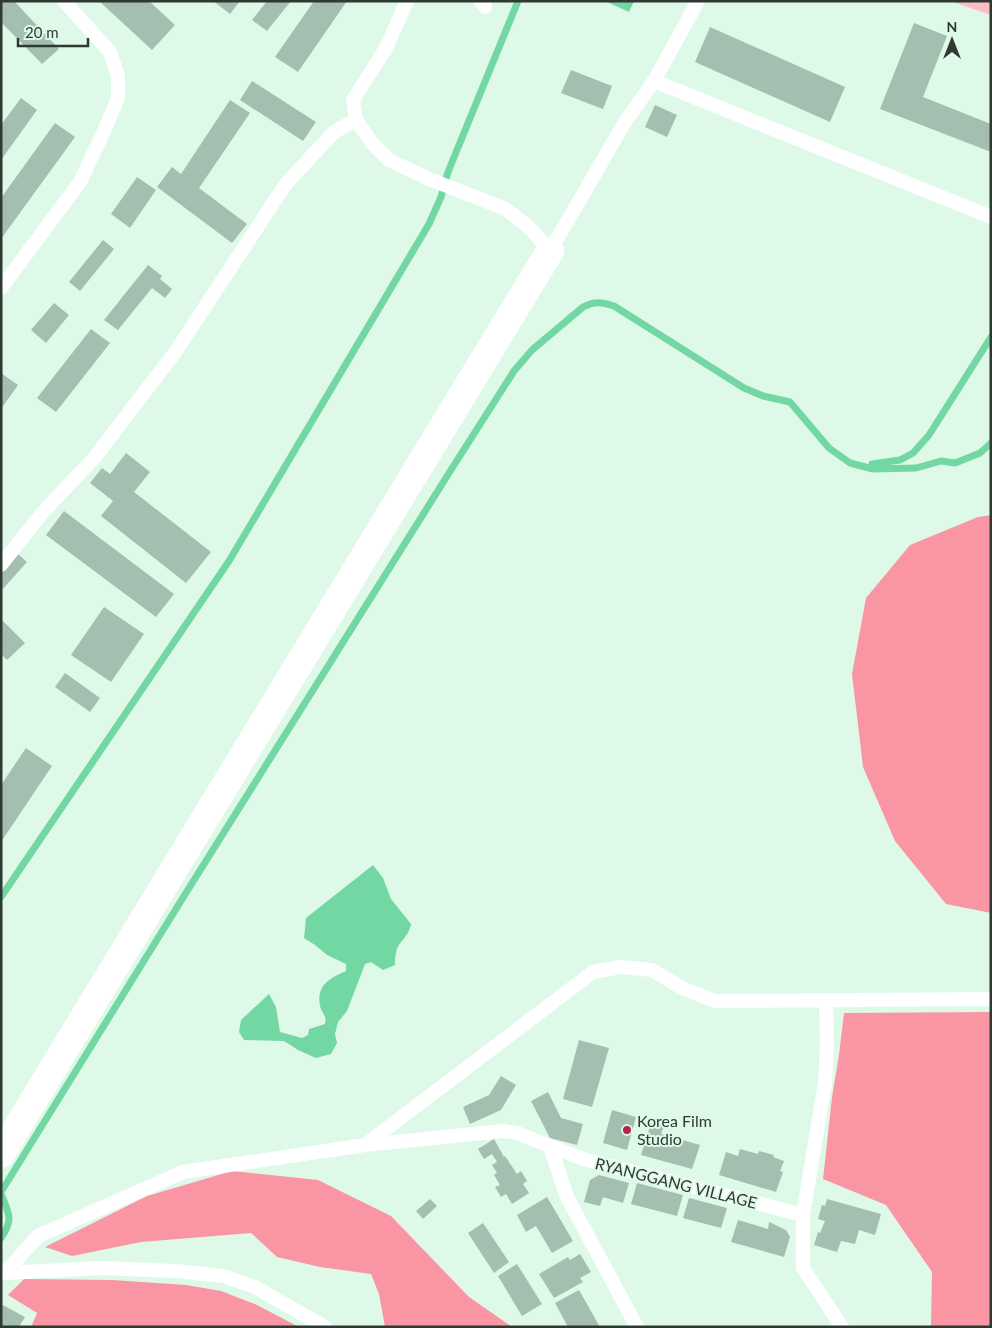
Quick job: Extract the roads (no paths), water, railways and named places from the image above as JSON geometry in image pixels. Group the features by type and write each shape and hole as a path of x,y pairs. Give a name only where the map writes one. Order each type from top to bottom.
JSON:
{"main road":[{"path":"1,1154 550,251"}],"lane":[{"path":"1,288 80,182 118,98 118,76 110,52 64,1"},
{"path":"407,1 386,48 354,100 356,120 372,143 389,160 429,179 506,209 531,229 550,251 625,122 654,81 698,1"},
{"path":"654,81 991,217"},
{"path":"1,565 43,512 95,457 176,351 285,185 334,132 356,120"},
{"path":"365,1145 593,972 621,967 652,970 682,988 715,1001 991,999"},
{"path":"826,1000 827,1046 825,1083 803,1215 803,1268 842,1327"},
{"name":"RYANGGANG VILLAGE","path":"3,1273 38,1236 183,1172 365,1145 503,1131 517,1132 582,1159 803,1215"},
{"path":"550,1146 568,1197 637,1327"},
{"path":"3,1273 100,1268 176,1271 223,1276 255,1287 325,1327"}],"waterway":[{"path":"1,897 229,561 429,224 441,197 448,172 518,1"},
{"path":"1,1192 184,896 514,371 532,350 583,307 598,303 614,306 744,388 763,396 790,402 829,448 850,463 873,469 916,468 941,461 955,463 980,453 991,443"},
{"path":"872,464 900,460 913,453 929,435 991,337"},
{"path":"1,1194 9,1216 8,1226 1,1238"}],"place":[{"name":"Korea Film Studio","path":"627,1130"}]}
